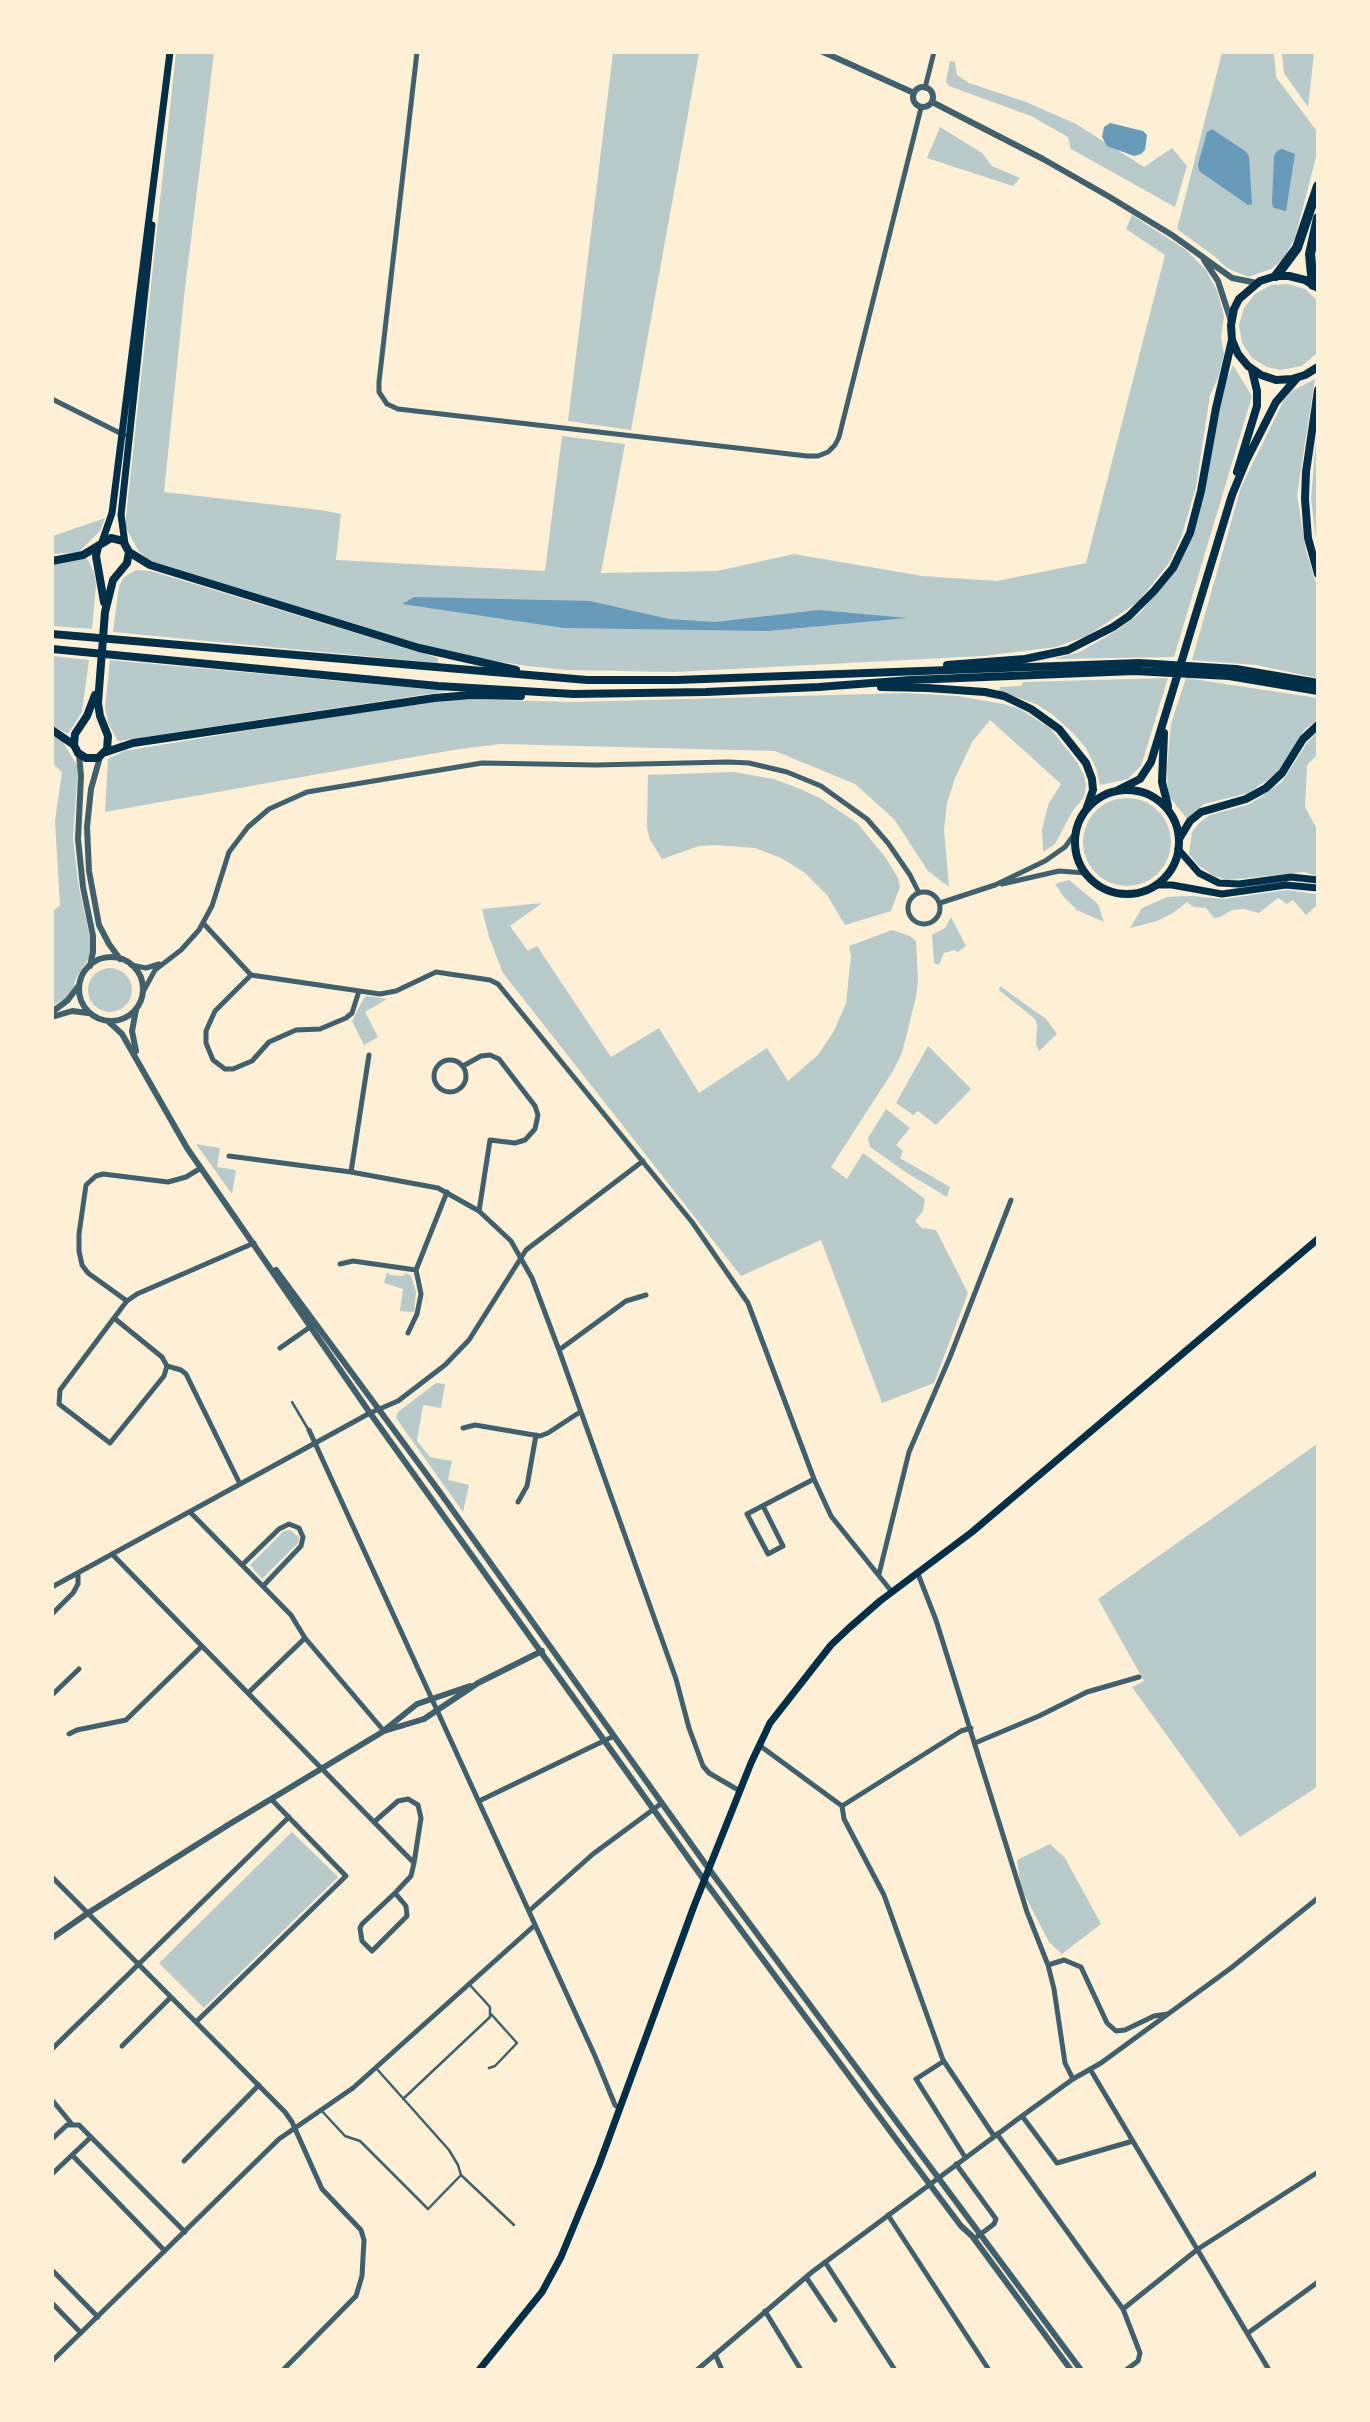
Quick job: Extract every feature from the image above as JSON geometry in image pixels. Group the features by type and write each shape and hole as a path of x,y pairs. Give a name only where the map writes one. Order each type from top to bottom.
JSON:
{"highway":[{"path":"1276,276 1297,248 1318,186"},
{"path":"1315,286 1310,254 1318,218"}],"main road":[{"path":"103,754 109,741 98,709 98,685 105,612 111,585 120,569 127,563 121,515 170,52"},
{"path":"105,612 96,555 111,518 142,261 154,186"},
{"path":"849,673 1044,656 1086,643 1129,616 1173,568 1189,533 1201,491 1232,340 1231,321 1240,299 1257,283 1276,276 1293,276 1315,286"},
{"path":"1232,340 1241,359 1252,370 1276,380 1297,378"},
{"path":"1232,495 1284,390 1297,378 1318,367"},
{"path":"1086,810 1098,799 1135,783 1148,768 1257,406 1252,370"},
{"path":"1318,390 1306,472 1305,499 1308,538 1318,574"},
{"path":"52,561 79,556 114,538 150,565 419,649 550,678"},
{"path":"97,562 107,571 120,569"},
{"path":"52,634 550,678 650,681 1147,663 1236,669 1318,683"},
{"path":"52,649 438,686 555,693 655,694 1134,671 1229,676 1318,691"},
{"path":"74,745 74,736 89,712 98,685"},
{"path":"818,687 913,687 995,694 1021,703 1041,715 1059,729 1086,763 1093,784 1090,801 1076,832 1077,856 1086,873 1101,887 1118,893 1139,892 1156,885 1172,885 1222,894 1286,885 1318,888"},
{"path":"52,730 74,745 79,754 88,759 126,745 434,698 555,693"},
{"path":"1156,885 1169,872 1179,839 1162,782 1168,705"},
{"path":"80,727 93,723 105,729"},
{"path":"1179,839 1190,821 1201,812 1246,799 1271,784 1282,773 1303,739 1318,725"},
{"path":"1116,791 1133,790 1148,795 1162,803 1172,816"},
{"path":"1178,849 1199,873 1219,883 1233,884 1291,877 1318,880"},
{"path":"479,2370 542,2292 581,2211 704,1880 770,1723 831,1645 892,1592 982,1523 1318,1239"}],"street":[{"path":"417,52 379,382 379,392 387,404 398,409 807,456 828,452 839,437 921,107"},
{"path":"823,52 914,93"},
{"path":"925,88 934,52"},
{"path":"925,88 933,94 932,102 928,107 921,107 914,103 914,93 925,88"},
{"path":"932,102 1043,159 1196,250 1232,278 1257,283"},
{"path":"1196,250 1218,281 1231,321"},
{"path":"52,399 130,438"},
{"path":"52,1014 72,996 90,966 93,952 93,936 78,848 81,776 79,754"},
{"path":"103,754 90,789 87,827 89,872 99,925 108,944 120,959 131,965 149,968 165,962"},
{"path":"142,1068 132,1035 136,1009 153,973 186,945 204,924 229,852 248,827 274,805 316,790 492,762 596,765 737,762 796,775 831,792 867,819 903,864 919,893"},
{"path":"995,885 1057,854 1076,832"},
{"path":"940,903 995,885 1059,871 1086,873"},
{"path":"919,893 932,894 940,903 940,913 934,921 925,924 916,922 910,916 908,907 911,898 919,893"},
{"path":"204,924 251,975 391,993 436,972 495,982 692,1222 751,1309 814,1479 835,1522 892,1592"},
{"path":"90,966 102,959 120,959"},
{"path":"131,965 140,977 143,992"},
{"path":"251,975 215,1012 206,1031 206,1043 213,1060 225,1069 233,1069 252,1061 269,1042 296,1030 320,1029 346,1018 352,1013 359,991"},
{"path":"80,983 81,999 89,1013"},
{"path":"108,1021 125,1018 136,1009"},
{"path":"52,1014 72,1011 89,1013 108,1021 122,1034 162,1108 254,1243 287,1283 380,1409 709,1869 937,2178 1071,2370"},
{"path":"351,1172 369,1055"},
{"path":"463,1066 481,1056 490,1055 499,1059 535,1105 538,1115 535,1129 525,1140 515,1143 490,1140 479,1211"},
{"path":"448,1060 463,1066 466,1076 459,1089 444,1091 436,1085 434,1074 439,1065 448,1060"},
{"path":"229,1156 416,1183 447,1192 479,1211 505,1234 521,1256 532,1278 559,1350 676,1679 703,1766 709,1773 740,1791"},
{"path":"52,1587 402,1398 461,1349 528,1248 643,1161"},
{"path":"127,1301 88,1273 82,1265 78,1241 86,1185 96,1176 103,1174 168,1182 186,1177 201,1168"},
{"path":"408,1333 417,1314 421,1294 416,1270 447,1192"},
{"path":"879,1574 909,1451 950,1357 1011,1200"},
{"path":"167,1366 164,1376 110,1443 59,1404 60,1390 127,1301 137,1294 254,1243"},
{"path":"263,1255 370,1413 704,1880 929,2183 977,2237 1081,2370"},
{"path":"340,1264 352,1261 416,1270"},
{"path":"559,1350 626,1301 646,1295"},
{"path":"114,1318 162,1357 167,1366 186,1374 240,1484"},
{"path":"280,1348 310,1327"},
{"path":"463,1428 475,1425 536,1435 548,1433 580,1412"},
{"path":"309,1430 598,2063 614,2105 620,2109"},
{"path":"518,1502 527,1486 536,1435"},
{"path":"763,1506 783,1546 768,1554 747,1514 814,1479"},
{"path":"190,1512 291,1615 305,1638 384,1731"},
{"path":"242,1565 279,1529 289,1524 299,1528 303,1537 301,1546 262,1586"},
{"path":"112,1554 414,1863"},
{"path":"52,1614 74,1593 78,1584 78,1573"},
{"path":"918,1574 971,1728 1022,1897 1048,1965 1065,2063 1073,2079"},
{"path":"248,1693 305,1638"},
{"path":"69,1734 126,1720 202,1646"},
{"path":"384,1731 424,1718 478,1683 550,1647"},
{"path":"52,1695 79,1669"},
{"path":"975,1743 1087,1692 1139,1676"},
{"path":"52,1938 88,1913 384,1731 411,1708 478,1683"},
{"path":"842,1806 961,1731 971,1728"},
{"path":"479,1801 614,1736"},
{"path":"759,1745 842,1806 844,1819 884,1895 944,2061 1123,2309 1140,2353 1138,2361 1126,2370"},
{"path":"196,2022 346,1876 271,1799"},
{"path":"374,1822 398,1801 408,1800 418,1805 421,1818 411,1877 395,1892 360,1928 362,1941 372,1951 407,1916 406,1906 395,1892"},
{"path":"529,1911 587,1858 662,1803"},
{"path":"52,2049 289,1817"},
{"path":"52,1877 285,2112 322,2189 362,2233 362,2276 359,2290 352,2302 283,2370"},
{"path":"696,2370 806,2277 929,2183 1231,1968 1318,1898"},
{"path":"52,2361 294,2127 353,2088 535,1924"},
{"path":"1048,1965 1068,1960 1083,1969 1110,2027 1116,2031 1122,2031 1154,2016 1168,2014"},
{"path":"122,2046 171,1997"},
{"path":"944,2061 916,2079 965,2157"},
{"path":"1090,2069 1269,2370"},
{"path":"184,2161 259,2085"},
{"path":"52,2100 71,2123 84,2130 185,2232"},
{"path":"1022,2116 1057,2163 1133,2141"},
{"path":"52,2139 71,2123"},
{"path":"52,2174 91,2137"},
{"path":"72,2155 165,2251"},
{"path":"956,2164 996,2218 994,2224 977,2237"},
{"path":"1123,2309 1198,2249 1318,2172"},
{"path":"888,2215 989,2370"},
{"path":"825,2262 895,2370"},
{"path":"52,2270 98,2317"},
{"path":"806,2277 835,2320"},
{"path":"1248,2333 1318,2282"},
{"path":"52,2303 81,2333"},
{"path":"765,2311 801,2370"},
{"path":"715,2354 722,2370"}],"lane":[{"path":"292,1402 309,1430"},
{"path":"469,1984 517,2043 495,2066 489,2068"},
{"path":"403,2099 491,2014"},
{"path":"376,2068 449,2150 461,2175 514,2225"},
{"path":"321,2110 345,2136 360,2141 428,2209 461,2175"}],"shaded area":[{"path":"176,53 214,53 185,288 164,492 341,514 336,560 545,571 562,436 625,444 601,573 717,571 794,554 922,576 997,581 1086,563 1165,255 1126,229 1132,215 1186,250 1206,270 1218,293 1224,316 1221,338 1224,354 1210,395 1196,487 1181,538 1169,563 1138,602 1087,636 1056,647 983,656 674,672 567,670 447,653 152,563 139,552 125,526"},
{"path":"613,53 699,53 631,430 568,421"},
{"path":"1222,53 1274,53 1276,77 1316,130 1317,137 1316,157 1295,238 1283,259 1271,269 1248,277 1227,268 1177,229"},
{"path":"1282,53 1314,53 1308,107 1284,73"},
{"path":"950,61 955,62 957,75 969,83 1026,102 1076,124 1144,167 1172,148 1187,166 1175,207 1071,149 1068,137 1031,116 949,86 946,82"},
{"path":"940,127 982,153 992,166 1020,178 1013,186 927,158"},
{"path":"1288,284 1305,289 1317,300 1317,353 1302,366 1280,370 1267,367 1252,358 1242,343 1239,325 1244,308 1255,294 1271,285"},
{"path":"1233,365 1252,396 1174,657 1053,659 1080,652 1119,629 1139,614 1175,570 1188,546 1197,519 1225,383"},
{"path":"1315,379 1297,495 1306,551 1317,586 1317,678 1256,665 1192,660 1241,487 1284,400 1292,391"},
{"path":"1317,429 1318,548 1311,498"},
{"path":"105,518 100,531 79,552 53,554 53,536"},
{"path":"87,558 94,572 96,585 92,629 53,626 52,565"},
{"path":"136,570 151,571 438,658 438,663 113,632 119,586 124,577"},
{"path":"52,656 89,660 82,712 68,734 53,726"},
{"path":"110,660 448,691 118,741 108,723 105,707"},
{"path":"1168,678 1141,766 1128,779 1100,785 1096,768 1086,748 1073,733 1036,704 999,691 1000,687 1021,686 1023,682"},
{"path":"1186,678 1317,698 1317,720 1304,730 1278,773 1248,793 1204,804 1187,819 1168,795 1167,769 1171,724"},
{"path":"905,693 958,696 1003,704 1020,709 1050,728 1077,762 1086,785 1084,797 1072,812 1055,844 1043,852 1042,830 1046,813 1061,784 990,720 972,742 947,803 944,829 949,887 928,871 894,819 855,784 775,751 500,744 105,812 108,759 124,751 415,703 457,699 576,702"},
{"path":"1317,732 1317,755 1307,765 1305,807 1317,829 1317,876 1304,872 1228,880 1214,876 1198,865 1189,854 1192,832 1199,823 1210,815 1250,804 1282,782"},
{"path":"53,736 63,742 78,767 73,837 78,883 90,938 90,956 66,998 53,1005 53,911 60,905 55,821 62,772 53,764"},
{"path":"734,772 774,779 800,789 820,798 857,823 886,858 898,878 900,887 891,911 845,925 827,895 804,872 781,858 755,848 699,846 662,859 650,840 647,828 648,775"},
{"path":"1127,798 1144,802 1158,811 1167,825 1171,842 1167,859 1158,873 1144,882 1127,886 1110,882 1096,873 1087,859 1083,842 1087,825 1096,811 1110,802"},
{"path":"1069,880 1098,904 1104,922 1077,910 1063,896 1055,884"},
{"path":"1287,890 1316,894 1317,905 1306,915 1293,900 1287,904 1278,898 1259,913 1244,909 1232,910 1214,918 1206,908 1194,907 1187,902 1157,921 1130,928 1142,908 1167,897 1224,899"},
{"path":"542,903 510,926 528,951 537,946 611,1057 659,1028 699,1093 767,1048 788,1081 818,1055 834,1031 846,1003 851,956 849,946 892,930 916,941 916,997 902,1053 831,1167 847,1179 863,1153 925,1199 923,1211 915,1221 922,1228 936,1230 968,1293 934,1383 882,1403 821,1240 741,1276 503,973 482,909"},
{"path":"951,917 966,946 958,952 953,950 944,953 939,965 934,963 932,935 945,928"},
{"path":"110,968 119,969 126,974 131,981 131,999 126,1006 119,1011 110,1012 101,1011 94,1006 89,999 88,990 89,981 94,974 101,969"},
{"path":"1000,986 1046,1019 1057,1034 1039,1051 1036,1044 1035,1019 999,990"},
{"path":"367,996 387,999 365,1012 378,1037 364,1045 352,1021"},
{"path":"928,1046 971,1089 936,1125 918,1111 913,1115 896,1103"},
{"path":"886,1109 910,1128 896,1145 903,1151 900,1158 950,1187 947,1197 870,1147 868,1138"},
{"path":"196,1144 220,1148 217,1167 236,1170 232,1194"},
{"path":"387,1272 390,1275 403,1276 406,1273 411,1276 416,1292 414,1312 400,1311 403,1289 384,1283"},
{"path":"436,1383 445,1384 441,1408 423,1405 417,1441 430,1457 452,1461 448,1480 469,1485 463,1512 396,1418 398,1412"},
{"path":"1317,1444 1317,1787 1240,1837 1132,1687 1144,1681 1098,1599"},
{"path":"290,1530 299,1537 298,1543 262,1579 250,1565 284,1531"},
{"path":"292,1832 338,1877 204,2008 159,1963"},
{"path":"1050,1844 1065,1858 1101,1924 1062,1954 1049,1942 1021,1888 1017,1860"}],"water":[{"path":"1110,123 1143,131 1147,135 1145,150 1134,156 1107,146 1102,137 1104,127"},
{"path":"1212,129 1249,156 1252,204 1248,205 1199,171 1198,165 1207,132"},
{"path":"1282,149 1295,154 1286,211 1274,208 1272,204 1274,156"},
{"path":"414,597 590,601 669,619 715,622 819,610 907,618 768,631 564,628 402,604"}]}
